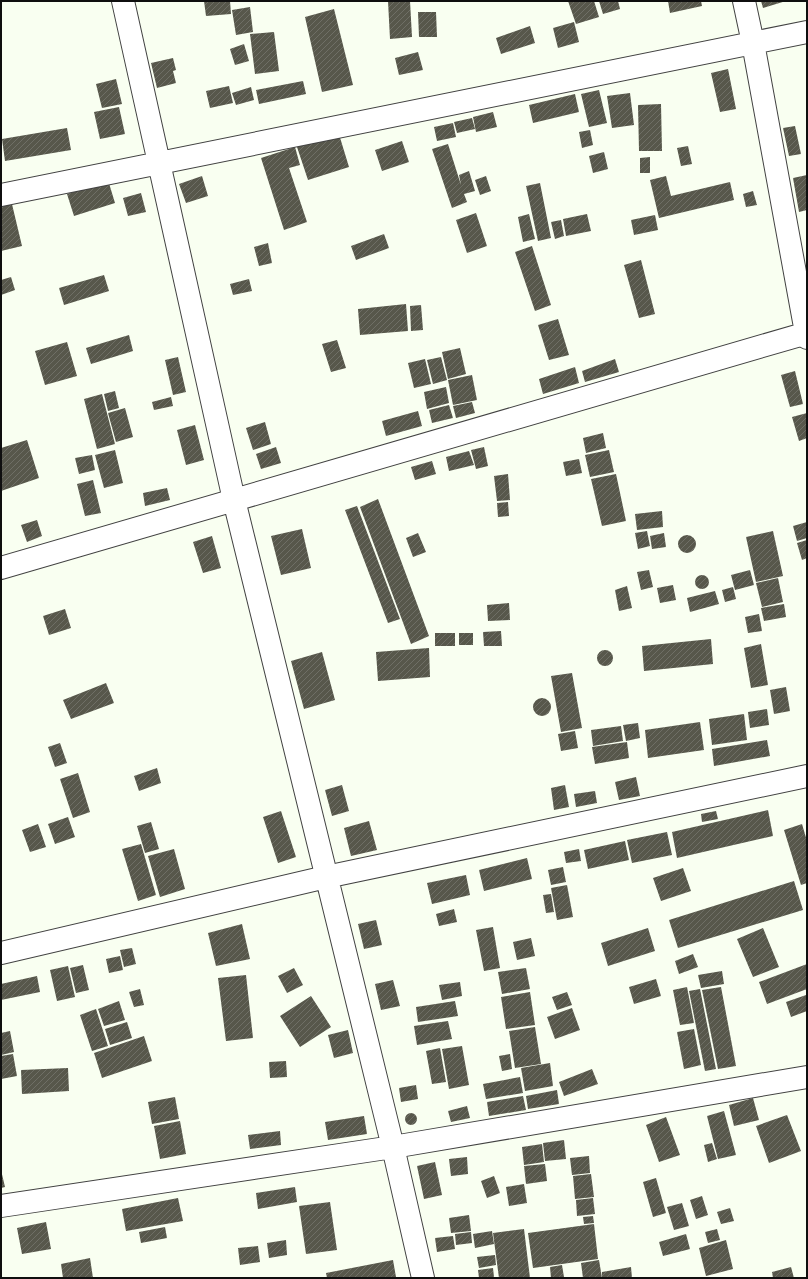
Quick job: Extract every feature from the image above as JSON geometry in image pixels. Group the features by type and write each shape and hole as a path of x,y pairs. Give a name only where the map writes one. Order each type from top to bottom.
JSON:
{"street":[{"path":"123,1 234,500 393,1147 423,1278"},
{"path":"1,568 807,335 744,1"},
{"path":"1,195 807,32"},
{"path":"1,953 326,878 807,776"},
{"path":"1,1206 393,1147 807,1077"}],"building":[{"path":"204,1 230,1 231,14 206,16"},
{"path":"388,1 410,1 412,37 390,39"},
{"path":"568,1 594,1 599,17 576,24"},
{"path":"599,1 618,1 620,9 603,14"},
{"path":"668,1 701,1 702,6 670,13"},
{"path":"761,1 786,1 763,8"},
{"path":"250,7 253,32 236,35 232,10"},
{"path":"334,9 353,85 322,92 305,17"},
{"path":"418,12 436,12 437,37 419,37"},
{"path":"574,22 579,42 558,48 553,28"},
{"path":"530,26 535,43 501,54 496,38"},
{"path":"274,32 279,71 255,74 250,34"},
{"path":"244,44 249,61 235,65 230,49"},
{"path":"418,52 423,70 399,75 395,58"},
{"path":"173,58 176,70 173,71 176,83 157,88 151,63"},
{"path":"728,69 736,109 720,112 711,73"},
{"path":"116,79 122,104 102,108 96,84"},
{"path":"303,81 306,94 259,104 256,90"},
{"path":"229,86 233,103 210,108 206,91"},
{"path":"251,87 254,100 236,105 232,93"},
{"path":"599,90 607,123 589,127 581,94"},
{"path":"630,93 634,125 612,128 607,96"},
{"path":"575,94 579,112 533,123 529,105"},
{"path":"661,104 662,151 639,151 638,105"},
{"path":"119,107 125,134 100,139 94,112"},
{"path":"493,112 497,127 476,132 473,117"},
{"path":"472,118 475,129 457,133 454,122"},
{"path":"453,123 456,137 437,141 434,127"},
{"path":"795,126 801,154 789,156 783,128"},
{"path":"67,128 71,150 5,161 2,139"},
{"path":"590,130 593,145 582,148 579,132"},
{"path":"338,131 349,167 308,180 296,144"},
{"path":"402,141 409,162 382,171 375,150"},
{"path":"448,144 461,185 459,175 469,171 475,191 464,194 467,202 452,208 432,149"},
{"path":"688,146 692,164 681,166 677,148"},
{"path":"295,147 300,165 289,168 307,222 284,230 261,158"},
{"path":"604,152 608,169 593,173 589,156"},
{"path":"650,157 650,173 640,173 640,158"},
{"path":"807,175 807,210 799,212 793,178"},
{"path":"202,176 208,196 186,203 179,184"},
{"path":"486,176 491,191 480,195 475,180"},
{"path":"666,176 671,196 730,182 734,200 659,218 650,180"},
{"path":"108,180 115,203 74,216 67,194"},
{"path":"540,183 551,238 538,241 526,186"},
{"path":"753,191 757,205 746,207 743,194"},
{"path":"141,193 146,212 128,216 123,198"},
{"path":"11,200 22,246 1,251 1,203"},
{"path":"476,213 487,246 467,253 456,220"},
{"path":"529,214 535,239 523,242 518,217"},
{"path":"587,214 591,231 566,236 563,219"},
{"path":"655,215 658,230 634,235 631,220"},
{"path":"561,220 564,236 555,239 551,222"},
{"path":"384,234 389,248 356,260 351,246"},
{"path":"268,243 272,263 259,266 254,247"},
{"path":"532,246 551,305 535,311 515,252"},
{"path":"641,260 655,314 639,318 624,265"},
{"path":"104,275 109,291 64,305 59,288"},
{"path":"11,277 15,290 1,295 1,280"},
{"path":"249,279 252,291 233,295 230,284"},
{"path":"406,304 408,331 360,335 358,309"},
{"path":"421,305 423,330 411,331 410,306"},
{"path":"558,319 569,355 549,360 538,325"},
{"path":"129,335 133,351 91,364 86,348"},
{"path":"337,340 346,368 331,372 322,344"},
{"path":"67,342 77,376 45,385 35,351"},
{"path":"460,348 466,374 448,379 442,352"},
{"path":"178,357 186,392 173,395 165,360"},
{"path":"441,357 447,380 433,384 427,360"},
{"path":"425,359 431,384 414,388 408,363"},
{"path":"615,359 619,372 585,382 582,371"},
{"path":"575,367 579,383 543,394 539,379"},
{"path":"795,371 803,404 790,407 781,375"},
{"path":"472,375 477,400 453,405 448,380"},
{"path":"446,387 449,403 427,409 424,392"},
{"path":"115,391 119,408 108,411 104,394"},
{"path":"102,394 115,444 97,449 84,399"},
{"path":"171,397 173,406 154,410 152,402"},
{"path":"472,402 475,413 456,418 453,406"},
{"path":"449,405 453,418 432,423 429,410"},
{"path":"125,408 133,437 116,442 108,413"},
{"path":"418,411 422,426 386,436 382,421"},
{"path":"807,413 807,438 799,441 792,417"},
{"path":"265,422 271,444 253,450 246,428"},
{"path":"195,425 204,460 186,465 177,430"},
{"path":"603,433 606,448 586,453 583,438"},
{"path":"27,440 39,478 1,491 1,448"},
{"path":"276,447 281,463 261,469 256,454"},
{"path":"484,447 488,466 476,469 471,450"},
{"path":"115,450 123,483 104,488 95,455"},
{"path":"609,450 614,472 590,477 585,455"},
{"path":"469,451 474,465 449,471 446,457"},
{"path":"92,455 95,470 79,474 75,458"},
{"path":"579,459 582,473 566,476 563,462"},
{"path":"432,461 436,474 415,480 411,467"},
{"path":"508,474 510,500 497,501 494,476"},
{"path":"616,474 626,521 602,526 591,479"},
{"path":"93,480 101,513 85,516 77,484"},
{"path":"167,488 170,500 145,506 143,493"},
{"path":"378,499 429,636 411,644 360,507"},
{"path":"508,502 509,516 498,517 497,503"},
{"path":"357,506 400,619 388,623 345,510"},
{"path":"662,511 663,527 637,530 635,514"},
{"path":"37,520 42,536 27,542 21,525"},
{"path":"807,522 807,538 797,541 793,526"},
{"path":"302,529 311,568 281,575 271,536"},
{"path":"647,531 650,546 638,549 635,533"},
{"path":"773,531 783,576 756,582 746,537"},
{"path":"418,533 426,552 413,557 406,538"},
{"path":"664,533 666,547 652,549 650,536"},
{"path":"687,535 693,538 696,544 693,550 687,553 681,550 678,544 681,538"},
{"path":"212,536 221,568 203,573 193,542"},
{"path":"807,540 807,558 802,560 797,543"},
{"path":"649,570 653,587 641,590 637,572"},
{"path":"750,570 754,585 735,590 731,575"},
{"path":"699,575 705,575 709,579 709,585 705,589 699,589 695,585 695,579"},
{"path":"778,578 783,602 762,607 756,583"},
{"path":"673,585 676,600 660,603 657,588"},
{"path":"627,586 632,608 619,611 615,590"},
{"path":"733,587 736,599 725,602 722,590"},
{"path":"715,591 719,604 690,612 687,598"},
{"path":"509,603 510,620 488,621 487,605"},
{"path":"784,604 786,617 764,621 761,608"},
{"path":"65,609 71,628 49,635 43,616"},
{"path":"759,614 762,631 748,633 745,617"},
{"path":"501,631 502,646 484,646 483,632"},
{"path":"435,633 455,633 455,646 435,646"},
{"path":"459,633 473,633 473,645 459,645"},
{"path":"711,639 713,664 644,671 642,646"},
{"path":"761,644 768,685 751,688 744,648"},
{"path":"429,648 430,677 378,681 376,652"},
{"path":"602,650 608,650 613,655 611,664 608,666 602,666 597,661 597,655"},
{"path":"322,652 335,700 304,709 291,661"},
{"path":"572,673 582,728 561,732 551,676"},
{"path":"106,683 114,703 71,719 63,700"},
{"path":"786,687 790,711 774,714 770,690"},
{"path":"538,698 546,698 551,703 549,714 546,716 538,716 533,711 533,703"},
{"path":"767,709 769,725 750,728 748,712"},
{"path":"744,714 747,740 712,745 709,719"},
{"path":"700,722 704,750 648,758 645,730"},
{"path":"638,723 640,738 626,741 623,725"},
{"path":"621,726 623,741 593,746 591,730"},
{"path":"575,731 578,748 561,751 558,734"},
{"path":"767,740 770,756 714,766 712,749"},
{"path":"627,742 629,758 595,764 592,747"},
{"path":"60,743 67,763 55,767 48,747"},
{"path":"157,768 161,783 139,791 134,776"},
{"path":"78,773 90,812 73,818 60,779"},
{"path":"636,777 640,796 619,800 615,782"},
{"path":"342,785 349,811 332,816 325,790"},
{"path":"565,785 569,807 554,810 551,788"},
{"path":"595,791 597,803 576,807 574,794"},
{"path":"768,810 773,836 677,858 672,832"},
{"path":"281,811 296,857 278,863 263,817"},
{"path":"716,811 718,819 702,822 701,814"},
{"path":"68,817 75,837 55,844 48,824"},
{"path":"369,821 377,850 351,856 344,828"},
{"path":"151,822 159,849 145,853 137,826"},
{"path":"38,824 46,847 30,852 22,830"},
{"path":"802,824 807,841 807,883 801,885 784,830"},
{"path":"667,832 672,855 632,863 627,840"},
{"path":"625,841 629,860 588,869 584,850"},
{"path":"141,844 156,895 138,901 122,849"},
{"path":"174,849 185,889 160,897 148,856"},
{"path":"579,849 581,861 566,863 564,852"},
{"path":"527,858 532,879 484,891 479,870"},
{"path":"563,867 566,882 551,885 548,870"},
{"path":"683,868 691,891 661,901 653,878"},
{"path":"466,875 470,895 432,904 427,883"},
{"path":"794,881 803,910 678,948 669,920"},
{"path":"567,885 573,917 557,920 551,888"},
{"path":"551,894 554,912 546,913 543,895"},
{"path":"454,909 457,922 439,926 436,914"},
{"path":"376,920 382,945 364,949 358,924"},
{"path":"242,924 250,959 216,966 208,933"},
{"path":"493,927 500,968 484,971 476,930"},
{"path":"648,928 655,951 608,966 601,943"},
{"path":"763,928 779,967 753,977 737,939"},
{"path":"531,938 535,956 517,960 513,942"},
{"path":"132,948 136,964 124,967 120,950"},
{"path":"693,954 698,967 679,974 675,961"},
{"path":"120,956 123,970 109,973 106,959"},
{"path":"807,964 807,989 767,1004 759,982"},
{"path":"83,965 89,990 76,993 70,968"},
{"path":"68,966 75,997 57,1001 50,970"},
{"path":"294,968 303,985 287,993 278,976"},
{"path":"526,968 530,989 502,994 498,972"},
{"path":"722,971 724,984 701,988 698,975"},
{"path":"246,975 253,1038 226,1041 218,978"},
{"path":"37,976 40,992 1,1000 1,984"},
{"path":"656,979 661,996 634,1004 629,987"},
{"path":"393,980 400,1006 381,1010 375,984"},
{"path":"460,982 462,996 442,1000 439,985"},
{"path":"687,987 694,1023 680,1025 673,990"},
{"path":"721,987 736,1066 718,1069 702,990"},
{"path":"140,989 144,1005 134,1007 129,992"},
{"path":"700,989 716,1069 705,1071 689,991"},
{"path":"530,992 535,1025 506,1029 501,997"},
{"path":"567,992 572,1005 557,1010 552,997"},
{"path":"806,995 807,1011 791,1017 786,1002"},
{"path":"311,996 331,1027 300,1047 280,1016"},
{"path":"119,1001 125,1020 104,1026 98,1009"},
{"path":"455,1001 458,1016 418,1022 416,1007"},
{"path":"572,1008 580,1030 555,1039 547,1017"},
{"path":"96,1009 108,1046 92,1051 80,1015"},
{"path":"448,1021 452,1039 417,1045 414,1026"},
{"path":"127,1022 132,1038 110,1045 105,1029"},
{"path":"535,1027 541,1064 515,1068 509,1031"},
{"path":"694,1029 701,1065 684,1069 677,1032"},
{"path":"348,1030 353,1053 334,1058 328,1035"},
{"path":"10,1031 14,1052 1,1055 1,1033"},
{"path":"144,1036 152,1061 102,1078 94,1053"},
{"path":"462,1046 469,1085 449,1089 442,1049"},
{"path":"440,1048 446,1082 432,1084 426,1051"},
{"path":"13,1054 17,1076 1,1079 1,1056"},
{"path":"510,1054 512,1069 502,1071 499,1056"},
{"path":"286,1061 287,1077 270,1078 269,1062"},
{"path":"550,1063 553,1086 525,1091 521,1068"},
{"path":"68,1068 69,1091 22,1094 21,1070"},
{"path":"592,1069 598,1084 564,1096 559,1082"},
{"path":"520,1077 523,1093 486,1099 483,1084"},
{"path":"416,1085 418,1099 401,1102 399,1088"},
{"path":"557,1090 559,1104 528,1109 526,1096"},
{"path":"523,1096 526,1110 489,1116 487,1102"},
{"path":"175,1097 179,1119 152,1124 148,1102"},
{"path":"753,1098 759,1120 734,1126 729,1105"},
{"path":"467,1106 470,1118 451,1122 448,1111"},
{"path":"724,1111 736,1155 718,1159 707,1116"},
{"path":"409,1113 413,1113 417,1119 413,1125 409,1125 405,1121 405,1117"},
{"path":"787,1115 801,1151 769,1163 756,1126"},
{"path":"364,1116 367,1134 328,1140 325,1122"},
{"path":"666,1117 680,1155 659,1162 646,1125"},
{"path":"180,1121 186,1154 160,1159 154,1126"},
{"path":"280,1131 281,1145 250,1149 248,1135"},
{"path":"564,1140 566,1159 545,1161 543,1143"},
{"path":"712,1143 717,1159 708,1162 704,1145"},
{"path":"542,1144 544,1162 524,1165 522,1147"},
{"path":"589,1156 590,1173 572,1175 570,1158"},
{"path":"467,1157 468,1174 451,1176 449,1159"},
{"path":"435,1162 442,1195 424,1199 417,1166"},
{"path":"545,1164 547,1181 526,1184 524,1166"},
{"path":"1,1170 5,1187 1,1188"},
{"path":"591,1174 594,1197 575,1199 573,1176"},
{"path":"494,1176 500,1193 487,1198 481,1181"},
{"path":"656,1178 666,1213 653,1217 643,1182"},
{"path":"524,1184 527,1203 509,1206 506,1187"},
{"path":"295,1187 297,1202 258,1209 256,1193"},
{"path":"702,1196 708,1215 696,1219 690,1200"},
{"path":"178,1198 183,1221 126,1231 122,1209"},
{"path":"593,1198 595,1214 577,1216 576,1200"},
{"path":"330,1202 337,1250 306,1254 299,1206"},
{"path":"682,1203 689,1226 674,1230 667,1207"},
{"path":"730,1208 734,1221 721,1224 717,1212"},
{"path":"469,1215 471,1231 451,1233 449,1218"},
{"path":"593,1216 594,1223 584,1224 583,1217"},
{"path":"46,1222 51,1249 22,1254 17,1228"},
{"path":"594,1224 598,1259 533,1268 528,1233"},
{"path":"165,1227 167,1238 141,1243 139,1232"},
{"path":"524,1229 530,1278 499,1278 493,1233"},
{"path":"717,1229 720,1240 708,1243 705,1232"},
{"path":"492,1231 494,1244 475,1248 473,1234"},
{"path":"471,1232 472,1243 456,1245 455,1234"},
{"path":"686,1234 690,1249 663,1256 659,1242"},
{"path":"453,1236 455,1249 437,1252 435,1238"},
{"path":"286,1240 287,1255 269,1258 267,1243"},
{"path":"726,1240 733,1269 706,1276 699,1248"},
{"path":"258,1246 260,1262 240,1265 238,1248"},
{"path":"495,1255 496,1265 479,1268 477,1257"},
{"path":"90,1258 93,1278 63,1278 61,1264"},
{"path":"393,1260 396,1277 327,1278 326,1273"},
{"path":"599,1260 602,1278 583,1278 581,1263"},
{"path":"562,1265 564,1277 551,1278 550,1267"},
{"path":"631,1267 632,1278 602,1278 602,1272"},
{"path":"791,1267 794,1278 773,1278 772,1272"},
{"path":"493,1268 494,1277 479,1278 478,1270"}]}
